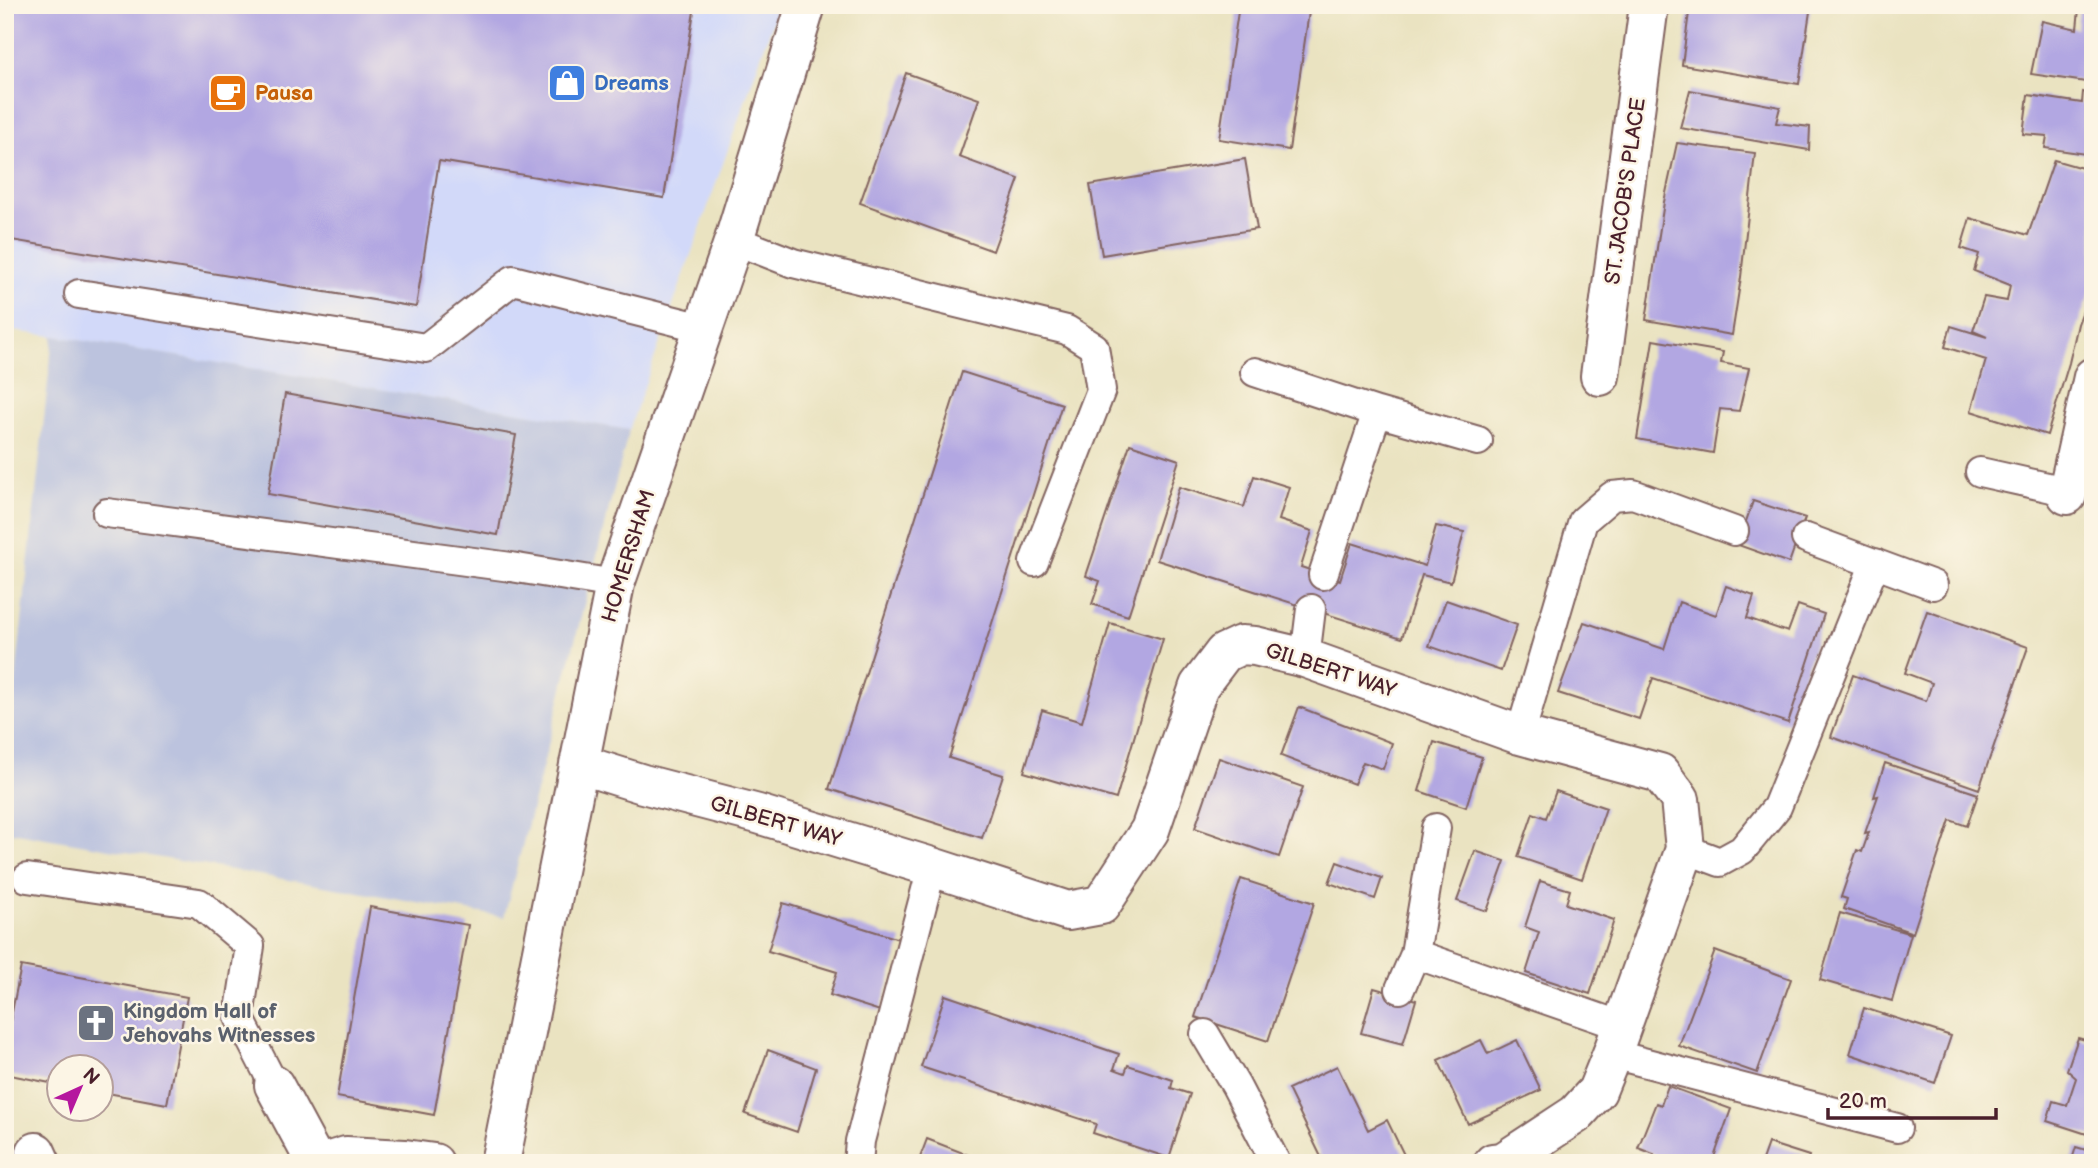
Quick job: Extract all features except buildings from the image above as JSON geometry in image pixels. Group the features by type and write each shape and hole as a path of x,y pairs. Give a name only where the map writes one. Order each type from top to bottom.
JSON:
{"street":[{"name":"HOMERSHAM","path":"500,1163 615,584 734,240 806,5"},
{"name":"ST. JACOB'S PLACE","path":"1600,376 1649,5"},
{"path":"2067,495 2093,377"},
{"name":"GILBERT WAY","path":"579,764 758,814 1068,911 1101,905 1150,830 1199,686 1224,653 1241,645 1305,658 1520,735 1660,773 1680,799 1685,849 1597,1091 1576,1114 1503,1162 1493,1163"},
{"path":"274,1085 316,1163"},
{"path":"323,1163 346,1156 435,1163"}],"lane":[{"path":"734,240 793,263 1067,330 1094,347 1101,390 1034,562"},
{"path":"79,294 426,348 513,280 703,328"},
{"path":"1255,372 1377,412 1478,441"},
{"path":"1322,575 1377,412"},
{"path":"1980,472 2052,488 2067,495"},
{"path":"1520,735 1583,521 1612,496 1633,494 1734,531"},
{"path":"107,513 511,567 615,584"},
{"path":"1806,538 1933,585"},
{"path":"1685,849 1720,862 1742,850 1777,807 1875,563"},
{"path":"1305,658 1311,609"},
{"path":"1399,989 1415,954 1436,828"},
{"path":"858,1163 860,1141 932,867"},
{"path":"27,878 199,903 250,946 239,1017 274,1085"},
{"path":"1415,954 1617,1040 1897,1128"},
{"path":"1205,1034 1237,1086 1276,1163"}],"shaded area":[{"path":"10,5 779,5 629,430 5,330 5,31"},
{"path":"53,336 629,430 504,917 5,831 5,778"}],"place":[{"name":"Dreams","path":"567,83"},
{"name":"Pausa","path":"228,93"},
{"name":"Kingdom Hall of Jehovahs Witnesses","path":"96,1023"}]}
